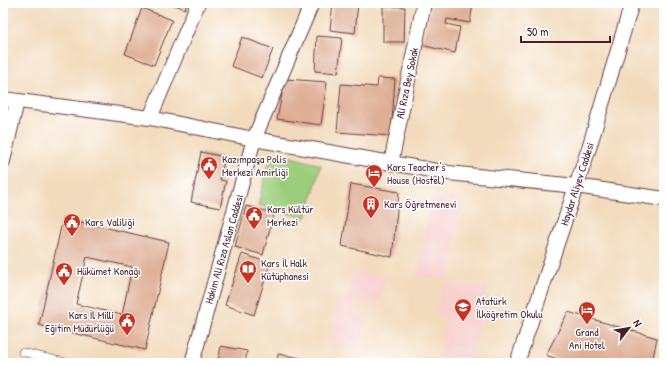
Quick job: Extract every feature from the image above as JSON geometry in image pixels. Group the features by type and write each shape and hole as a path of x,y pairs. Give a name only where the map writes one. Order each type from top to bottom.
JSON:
{"street":[{"path":"150,118 198,3"},
{"name":"Hakim Ali Rıza Aslan Caddesi","path":"192,363 254,139 312,3"},
{"name":"Ali Rıza Bey Sokak","path":"391,163 424,3"},
{"name":"Haydar Aliyev Caddesi","path":"517,363 589,148 632,3"},
{"path":"3,161 10,100 150,118 254,139 448,173 576,186 664,199"}],"lane":[{"path":"22,352 69,363"}],"shaded area":[{"path":"431,195 462,200 450,278 417,277"},
{"path":"353,271 386,277 378,304 355,301 354,315 367,318 358,347 330,347 338,302 347,299"},
{"name":"Atatürk İlköğretim Okulu","path":"444,284 488,287 471,363 438,363 446,318 435,316"}],"green space":[{"path":"272,152 321,165 306,218 258,205"}],"building":[{"path":"170,3 187,3 185,9"},
{"path":"333,3 358,3 355,33 330,30"},
{"path":"431,3 473,3 470,23 447,19 446,24 460,27 455,53 421,45 428,21"},
{"path":"383,6 405,7 404,42 383,42"},
{"path":"142,8 172,20 154,65 125,54"},
{"path":"317,36 342,38 338,73 315,71"},
{"path":"242,37 273,49 262,78 231,66"},
{"path":"378,78 395,79 391,136 337,132 341,84 377,87"},
{"path":"285,79 327,82 321,125 277,119"},
{"name":"Kazımpaşa Polis Merkezi Amirliği","path":"201,152 225,157 220,180 226,181 220,208 191,202"},
{"name":"Kars Öğretmenevi","path":"351,184 399,192 392,257 342,246"},
{"name":"Kars Kültür Merkezi","path":"246,206 274,213 263,255 235,247"},
{"name":"Hükümet Konağı","path":"63,218 169,242 145,350 39,325","holes":["87,257 132,267 122,315 76,304"]},
{"name":"Kars İl Halk Kütüphanesi","path":"242,254 270,263 254,315 225,305"},
{"name":"Grand Ani Hotel","path":"568,312 657,338 652,363 568,363 546,355"},
{"path":"221,346 247,351 245,363 218,363"},
{"path":"278,354 323,362 323,363 277,363"}],"place":[{"name":"Kazımpaşa Polis Merkezi Amirliği","path":"209,180"},
{"name":"Kars Teacher's House (Hostel)","path":"374,188"},
{"name":"Kars Öğretmenevi","path":"371,219"},
{"name":"Kars Kültür Merkezi","path":"254,230"},
{"name":"Kars Valiliği","path":"72,237"},
{"name":"Kars İl Halk Kütüphanesi","path":"248,284"},
{"name":"Hükümet Konağı","path":"64,286"},
{"name":"Atatürk İlköğretim Okulu","path":"463,322"},
{"name":"Grand Ani Hotel","path":"587,325"},
{"name":"Kars İl Milli Eğitim Müdürlüğü","path":"127,336"}]}
